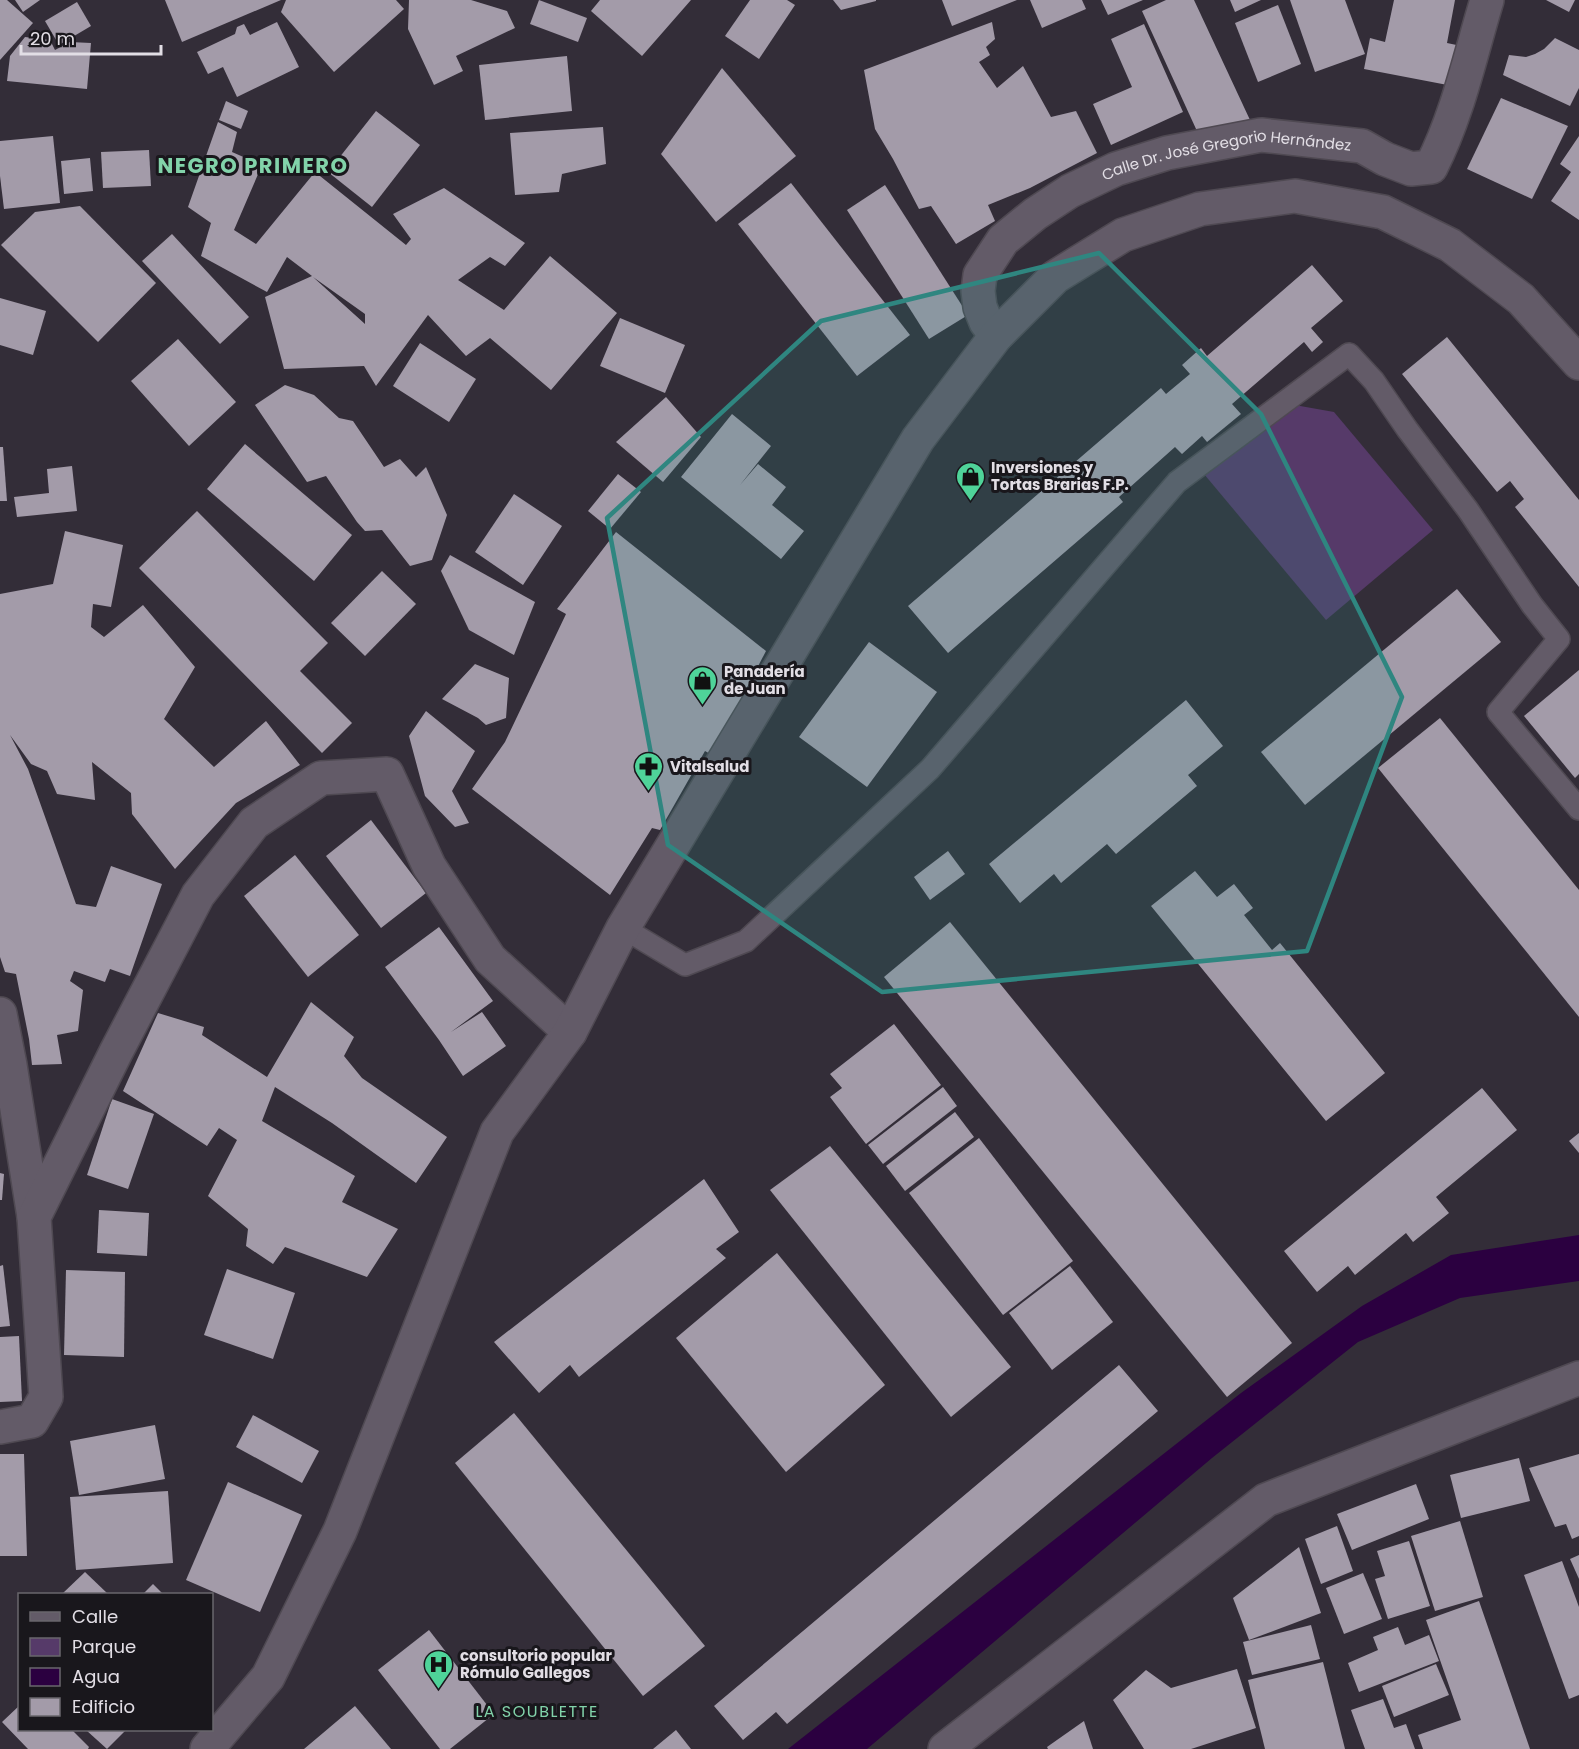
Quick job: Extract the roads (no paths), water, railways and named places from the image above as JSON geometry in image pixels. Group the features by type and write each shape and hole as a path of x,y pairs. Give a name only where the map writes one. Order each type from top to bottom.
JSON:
{"street":[{"name":"Calle Dr. José Gregorio Hernández","path":"996,336 986,322 980,307 978,291 980,275 1003,240 1035,214 1070,191 1116,169 1167,153 1261,135 1362,146 1385,159 1411,169 1431,167 1441,147 1467,73 1487,0"},
{"path":"207,1749 268,1677 340,1531 497,1132 570,1032 623,928 918,439 996,336 1055,277 1123,236 1200,209 1295,196 1383,212 1450,245 1521,299 1579,363"},
{"path":"34,1217 116,1052 198,895 255,823 321,778 387,774 429,866 490,959 570,1032"},
{"path":"0,1014 34,1217 46,1397 32,1421 0,1427"},
{"path":"945,1749 1266,1500 1579,1378"}],"lane":[{"path":"623,928 685,965 746,940 930,769 1177,482 1349,354 1374,381 1468,510 1532,605 1559,639 1498,712 1579,809"}],"water":[{"path":"1579,1235 1579,1281 1460,1298 1358,1342 1212,1458 867,1749 788,1749 1241,1393 1362,1306 1451,1255"}],"place":[{"name":"Inversiones y Tortas Brarias F.P.","path":"970,502"},
{"name":"Panadería de Juan","path":"703,706"},
{"name":"Vitalsalud","path":"649,792"},
{"name":"consultorio popular Rómulo Gallegos","path":"439,1690"}],"district":[{"name":"NEGRO PRIMERO","path":"253,165"},
{"name":"LA SOUBLETTE","path":"537,1711"}]}
